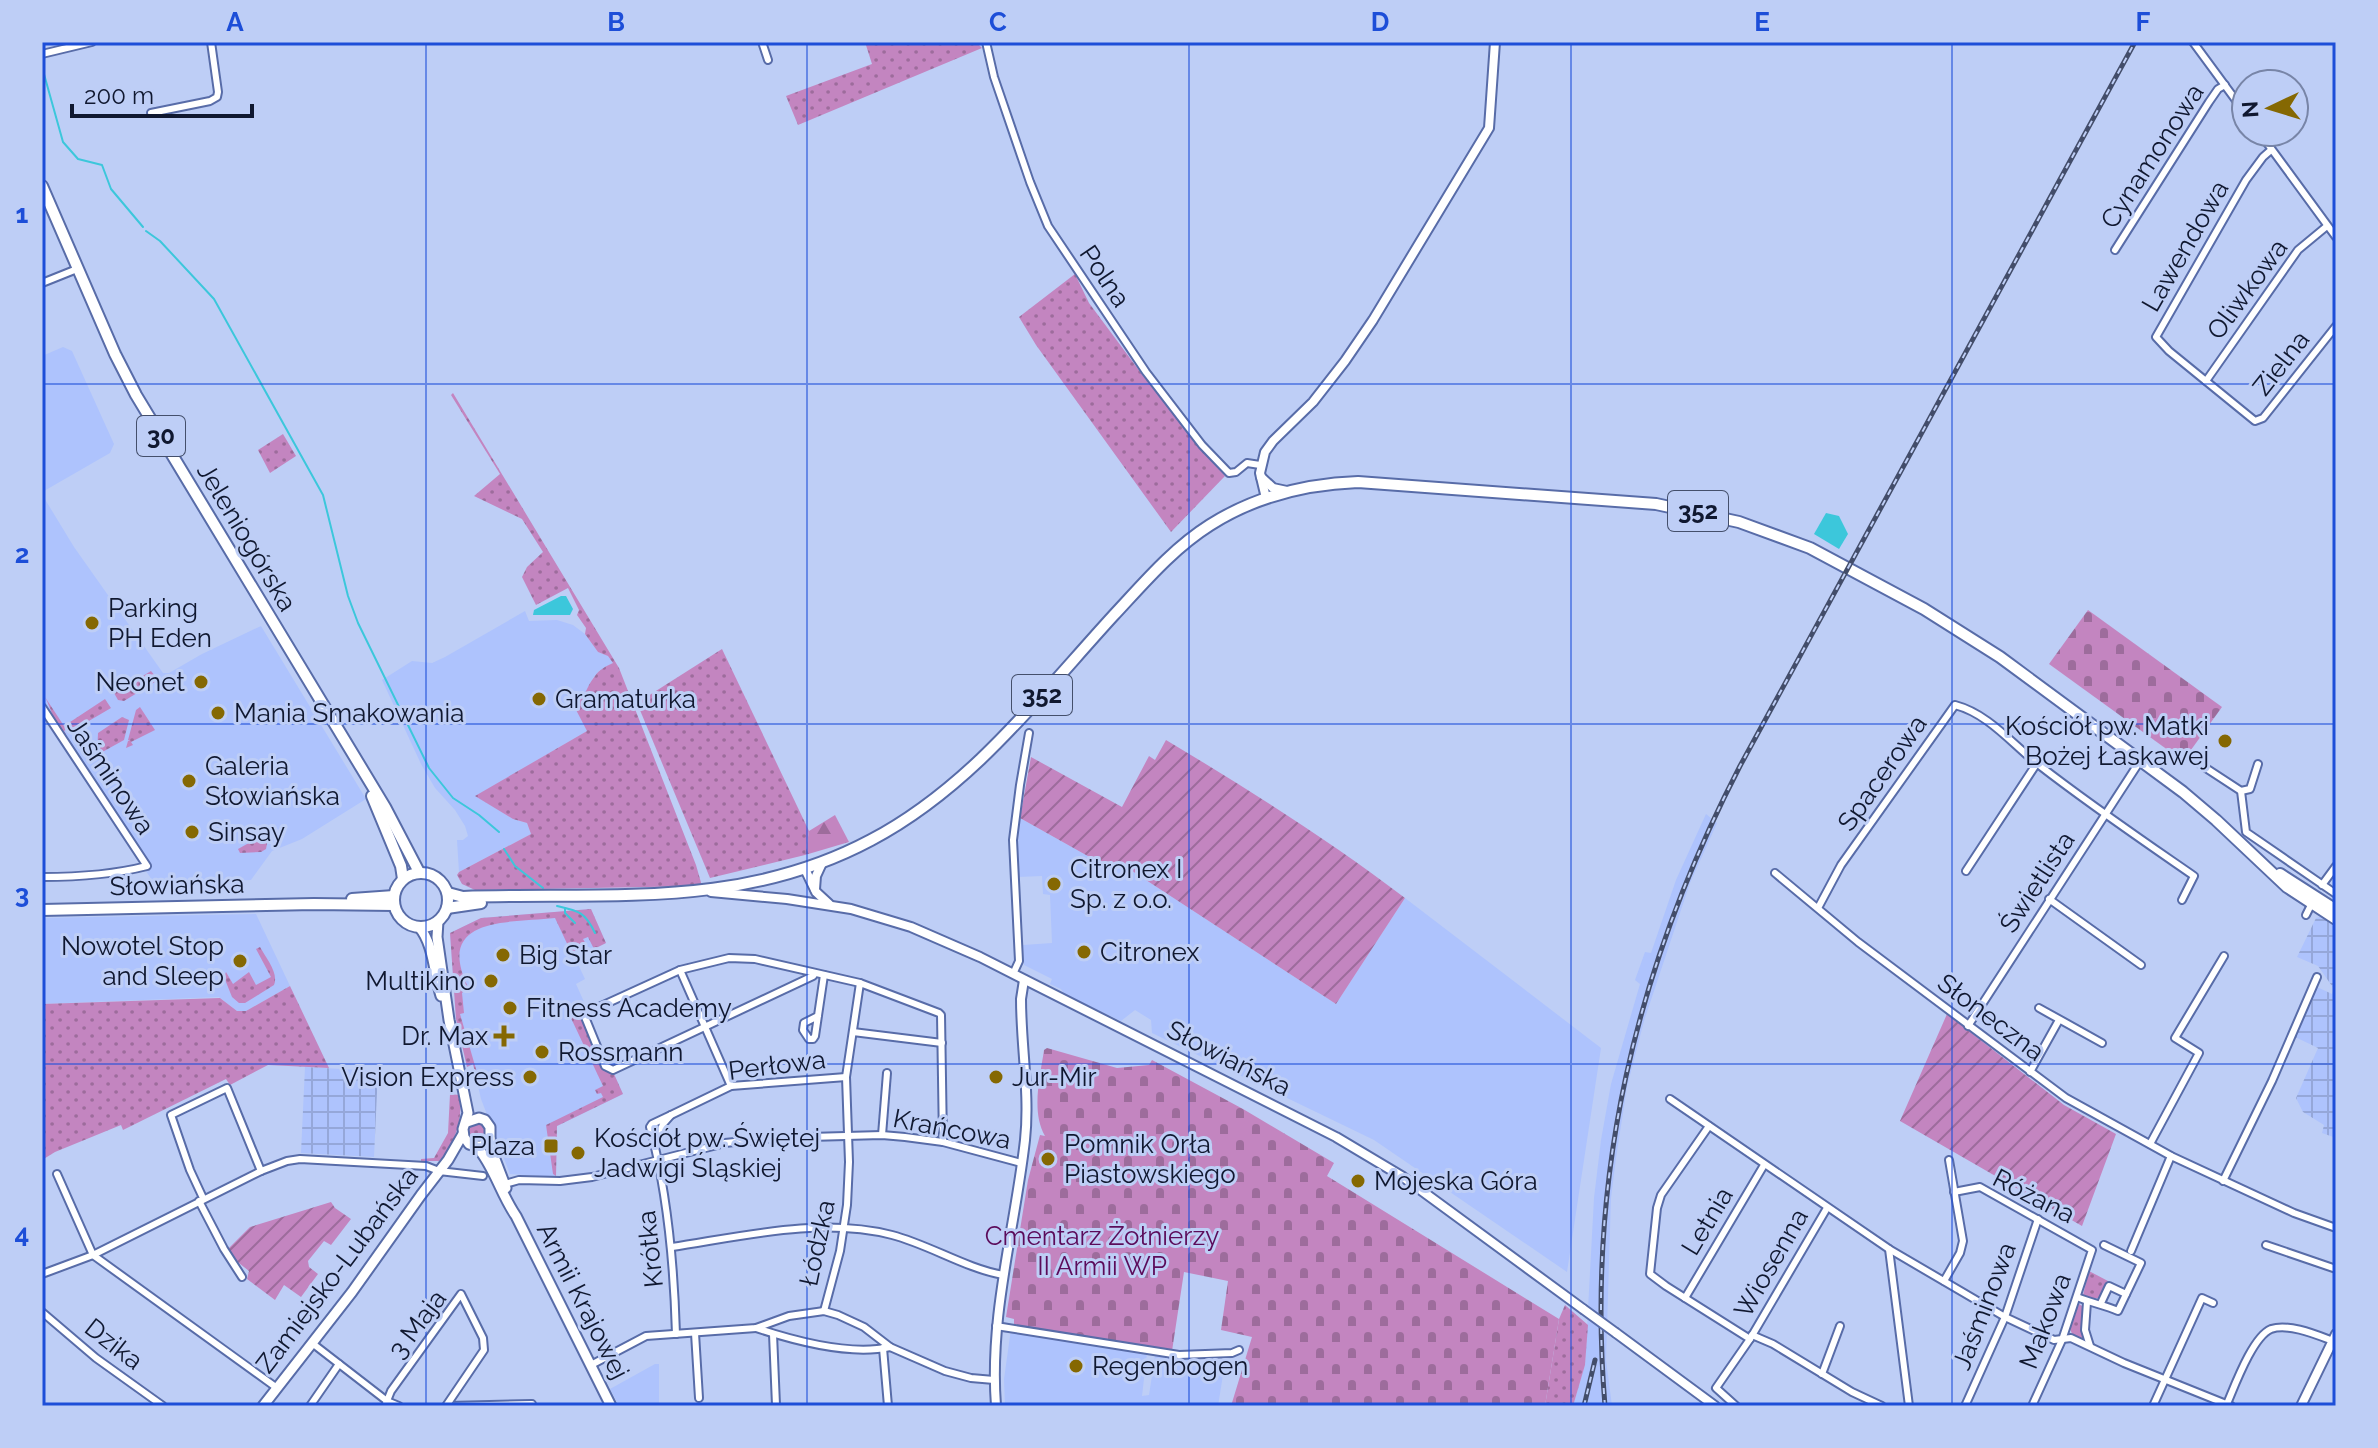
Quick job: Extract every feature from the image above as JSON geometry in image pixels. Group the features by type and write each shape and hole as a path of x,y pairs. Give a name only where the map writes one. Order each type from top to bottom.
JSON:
{"main road":[{"name":"Jeleniogórska","path":"42,186 136,395 385,807 419,872"},
{"name":"352","path":"448,893 463,897 707,891 756,883 822,863 881,835 944,792 989,751 1180,547 1220,519 1266,498 1289,491 1342,483 1405,484 1656,504 1739,522 1810,548 1938,616 2000,657 2201,806 2287,887 2311,899 2336,919"},
{"name":"Jeleniogórska","path":"364,775 401,866 403,879"},
{"path":"419,872 403,879 397,887 394,900 401,919 419,927 427,927 438,921 447,908 448,893"},
{"name":"30","path":"419,872 437,877 448,893"},
{"name":"352","path":"447,908 551,896"},
{"name":"352","path":"2311,899 2324,902 2336,910"},
{"name":"Słowiańska","path":"42,910 394,900"},
{"path":"438,921 437,937 449,1020"},
{"path":"419,927 429,945 466,1095 467,1122 463,1134 466,1141 475,1146 490,1139 490,1127 485,1120 479,1118 467,1122"},
{"path":"466,1095 479,1118"},
{"name":"Zamiejsko-Lubańska","path":"263,1406 352,1292 448,1160 463,1134"},
{"name":"Armii Krajowej","path":"490,1139 501,1185"},
{"name":"Armii Krajowej","path":"475,1146 501,1185 611,1406"},
{"name":"Zamiejsko-Lubańska","path":"448,1160 475,1146"}],"street":[{"path":"42,54 92,42"},
{"path":"151,113 217,97 211,42"},
{"path":"762,42 768,60"},
{"name":"Polna","path":"986,42 994,77 1030,182 1048,226 1073,265 1146,372 1202,445 1229,473 1236,472 1247,463 1260,465"},
{"path":"1266,498 1260,465 1268,446 1324,389 1373,320 1489,128 1495,42"},
{"path":"2193,42 2230,92"},
{"name":"Cynamonowa","path":"2115,250 2209,102 2225,85"},
{"path":"2271,150 2336,237"},
{"name":"Lawendowa","path":"2255,421 2156,337 2246,180 2271,150"},
{"name":"Oliwkowa","path":"2206,381 2298,250 2327,226"},
{"path":"42,283 77,269"},
{"name":"Zielna","path":"2255,421 2263,418 2336,326"},
{"path":"1260,477 1273,488 1289,491"},
{"name":"Spacerowa","path":"1818,908 1841,865 1955,705 1997,728 2037,763"},
{"name":"Jaśminowa","path":"42,707 147,866 120,873 42,877"},
{"path":"1013,974 1019,961 1013,840 1029,733"},
{"path":"2189,757 2241,791 2250,789 2258,764"},
{"name":"Świetlista","path":"1968,1026 2140,761"},
{"path":"1966,871 2037,763 2194,876 2182,900"},
{"path":"2241,791 2246,832 2336,894"},
{"path":"815,890 816,876 822,863"},
{"path":"2322,885 2336,866"},
{"name":"Słowiańska","path":"805,869 815,890 830,905 911,927 960,948 1336,1137 1403,1177 1715,1406"},
{"name":"Słoneczna","path":"1775,873 1858,942 2066,1098 2171,1156 2294,1213 2336,1228"},
{"path":"707,891 830,905"},
{"path":"2049,899 2141,965"},
{"path":"2306,915 2311,899"},
{"path":"2150,1144 2199,1053 2175,1038 2224,956"},
{"path":"815,973 704,1029 613,1070 605,1066 585,1017 680,970 736,957 815,973 860,983 939,1013 942,1019 943,1142"},
{"path":"680,970 731,1086"},
{"path":"818,1016 824,975"},
{"path":"2223,1181 2272,1081 2317,977"},
{"path":"996,1406 996,1326 1026,1122 1021,999 1024,980"},
{"name":"Łódzka","path":"824,1311 844,1228 849,1186 846,1077 860,983"},
{"path":"2039,1008 2102,1043"},
{"path":"2030,1072 2059,1020"},
{"path":"853,1032 942,1043"},
{"path":"882,1135 887,1073"},
{"name":"Perłowa","path":"657,1161 652,1124 731,1086 846,1077"},
{"path":"242,1277 224,1249 201,1200 171,1115 227,1088 261,1171"},
{"path":"1670,1099 1889,1249 2005,1317 2054,1340 2071,1338 2228,1405 2256,1343 2268,1331 2287,1328 2335,1338 2301,1406"},
{"path":"1709,1126 1661,1195 1650,1274 1751,1337 1773,1344 1882,1406"},
{"name":"Krańcowa","path":"501,1185 519,1180 576,1180 747,1139 882,1135 943,1142 1021,1163"},
{"path":"2131,1251 2171,1156"},
{"path":"42,1274 93,1255 201,1200 287,1161 300,1159 426,1166 439,1171 483,1176"},
{"path":"1944,1281 1960,1253 1963,1241 1949,1160"},
{"name":"Krótka","path":"657,1161 672,1247 676,1334"},
{"name":"Letnia","path":"1685,1298 1764,1165"},
{"path":"57,1174 93,1255 277,1388"},
{"name":"Różana","path":"1954,1192 1980,1187 2092,1250"},
{"name":"Wiosenna","path":"1736,1406 1716,1388 1751,1337 1827,1208"},
{"name":"Jaśminowa","path":"1965,1406 2005,1317 2038,1219"},
{"path":"672,1247 777,1231 844,1228 908,1240 1003,1275"},
{"path":"2077,1297 2118,1311 2141,1263 2104,1245"},
{"path":"2266,1245 2336,1269"},
{"path":"1889,1249 1909,1406"},
{"name":"Makowa","path":"2032,1406 2062,1340 2092,1250"},
{"path":"2101,1303 2109,1286 2126,1294"},
{"name":"3 Maja","path":"386,1404 391,1391 461,1294 483,1338 484,1350 447,1406"},
{"path":"2153,1406 2202,1298 2213,1303"},
{"path":"2087,1302 2085,1330 2090,1346"},
{"path":"591,1365 646,1336 756,1328 779,1319 824,1311 864,1327 887,1348 888,1406"},
{"name":"Dzika","path":"42,1312 96,1358 163,1406"},
{"path":"776,1405 779,1319"},
{"path":"996,1326 1179,1355 1232,1353 1239,1350"},
{"path":"1822,1374 1840,1326"},
{"path":"756,1328 817,1346 887,1348 945,1371 994,1380"},
{"path":"695,1333 699,1398"},
{"path":"312,1343 386,1404 399,1406"},
{"path":"310,1406 339,1364"},
{"path":"447,1406 532,1404"}],"shaded area":[{"path":"63,347 72,351 114,444 110,453 44,491 43,496 74,547 163,673 169,673 261,626 366,799 302,839 272,851 251,880 154,883 42,717 42,356"},
{"path":"1826,513 1839,516 1848,534 1839,549 1814,534"},
{"path":"566,596 573,609 570,615 533,615 534,610"},
{"path":"525,611 529,621 557,620 573,625 613,663 593,678 586,695 587,731 476,796 513,819 527,823 531,834 459,872 457,840 468,836 465,826 435,788 421,764 382,680 412,661 432,663 445,657"},
{"path":"1706,814 1717,823 1690,883 1644,1021 1627,1087 1611,1198 1606,1360 1612,1406 1573,1406 1585,1365 1594,1198 1611,1084 1640,984 1635,980 1645,952 1651,953 1676,880"},
{"name":"Citronex","path":"1020,818 1102,864 1126,867 1336,1004 1405,898 1601,1048 1567,1272 1374,1140 1152,1033 1151,1020 1135,1010 1121,1021 1064,994 1050,984 1052,979 1024,965 1023,945 1052,943 1050,895 1043,894 1042,876 1018,877"},
{"path":"591,909 606,943 575,958 585,979 576,984 585,1004 579,1010 604,1069 614,1074 623,1094 557,1126 556,1177 510,1174 481,1099 478,1086 483,1084 481,1076 476,1077 473,1064 467,1067 456,1019 450,933 481,918"},
{"path":"256,914 290,986 246,1011 237,1011 219,997 42,1004 42,918"},
{"path":"2323,916 2336,923 2336,1138 2322,1133 2324,1125 2303,1112 2296,1098 2318,1048 2295,1037 2317,987 2332,994 2334,989 2318,966 2297,957 2316,918"},
{"path":"305,1067 378,1071 374,1157 301,1153"},
{"name":"Regenbogen","path":"1011,1329 1147,1353 1142,1396 1149,1395 1155,1356 1200,1361 1198,1370 1223,1375 1218,1406 1005,1406 1004,1379"},
{"path":"659,1364 659,1406 619,1406 610,1389"}],"green space":[{"path":"865,42 976,42 982,48 798,125 786,96 872,64"},
{"path":"1075,274 1089,303 1144,377 1225,476 1171,532 1019,317"},
{"path":"453,393 619,668 702,886 475,890 462,884 457,875 531,834 527,823 513,819 475,796 587,731 573,704 585,694 599,672 613,663 608,656 598,652 585,634 586,628 577,615 579,610 568,588 536,605 522,577 527,567 543,552 522,519 474,496 500,474 451,395"},
{"path":"283,434 296,456 270,473 258,450"},
{"path":"2088,610 2222,707 2183,761 2049,664"},
{"path":"722,649 809,831 805,855 710,878 637,703"},
{"path":"151,671 156,677 155,682 124,701 118,700 114,693"},
{"path":"45,697 64,726 105,699 111,708 70,732 67,729 65,734"},
{"path":"140,707 155,730 131,742 133,745 126,748 136,710"},
{"path":"122,717 129,720 124,740 97,755 98,733"},
{"path":"1166,740 1288,816 1405,898 1336,1004 1126,867 1102,864 1020,818 1031,757 1122,807 1149,756 1155,760"},
{"path":"835,815 849,842 805,855 809,831"},
{"path":"263,835 268,838 266,849 240,853 238,849"},
{"path":"591,909 606,943 594,949 588,937 583,939 587,946 571,952 555,918 498,923 468,935 461,947 460,964 468,987 462,993 464,1013 460,1014 478,1076 476,1077 473,1064 467,1067 456,1019 450,933 481,918"},
{"path":"260,947 273,971 274,985 245,1003 239,1003 232,997 224,977 226,972 233,984 249,972 256,985 271,977 256,949"},
{"path":"290,986 329,1068 268,1065 230,1085 226,1079 123,1130 121,1125 42,1160 42,1004 220,998 237,1011 246,1011"},
{"path":"581,1008 579,1011 604,1069 614,1074 623,1094 557,1126 556,1176 553,1174 546,1125 603,1097 595,1090 603,1086 570,1016"},
{"path":"1947,1014 2064,1105 2116,1134 2082,1226 1900,1121"},
{"name":"Cmentarz Żołnierzy II Armii WP","path":"1047,1048 1117,1068 1149,1065 1152,1060 1334,1163 1327,1176 1559,1319 1545,1406 1231,1406 1252,1337 1221,1330 1228,1281 1184,1272 1172,1351 1014,1325 1014,1319 1006,1317 1028,1180 1040,1135 1045,1136 1037,1105 1044,1050"},
{"path":"450,1094 459,1095 460,1103 454,1139 439,1161 421,1161 434,1158 448,1133"},
{"path":"474,1123 482,1123 487,1132 485,1139 474,1141 469,1136 469,1128"},
{"path":"331,1202 351,1219 331,1245 324,1241 308,1261 309,1267 318,1274 301,1297 284,1285 275,1300 247,1279 249,1271 227,1250 250,1227"},
{"path":"2089,1271 2108,1281 2101,1298 2083,1295"},
{"path":"2079,1304 2082,1306 2085,1341 2073,1336 2070,1329"},
{"path":"1565,1305 1588,1325 1585,1365 1573,1406 1545,1406 1559,1319"}],"waterway":[{"path":"42,67 63,142 78,159 102,165 111,189 143,227"},
{"path":"146,231 160,241 214,299 323,495 348,596 358,623 429,768 453,798 499,832"},
{"path":"504,849 515,866 543,888"},
{"path":"557,906 580,914 595,933"},
{"path":"565,908 565,913 575,923"}],"railway":[{"path":"1605,1406 1601,1321 1603,1238 1612,1156 1626,1076 1646,997 1672,919 1703,842 1740,766 2135,42"},
{"path":"1584,1406 1595,1360"}],"place":[{"name":"Parking PH Eden","path":"92,623"},
{"name":"Neonet","path":"201,682"},
{"name":"Gramaturka","path":"539,699"},
{"name":"Mania Smakowania","path":"218,713"},
{"name":"Kościół pw. Matki Bożej Łaskawej","path":"2225,741"},
{"name":"Galeria Słowiańska","path":"189,781"},
{"name":"Sinsay","path":"192,832"},
{"name":"Citronex I Sp. z o.o.","path":"1054,884"},
{"name":"Citronex","path":"1084,952"},
{"name":"Big Star","path":"503,955"},
{"name":"Nowotel Stop and Sleep","path":"240,961"},
{"name":"Multikino","path":"491,981"},
{"name":"Fitness Academy","path":"510,1008"},
{"name":"Dr. Max","path":"504,1036"},
{"name":"Rossmann","path":"542,1052"},
{"name":"Vision Express","path":"530,1077"},
{"name":"Jur-Mir","path":"996,1077"},
{"name":"Plaza","path":"551,1146"},
{"name":"Kościół pw. Świętej Jadwigi Śląskiej","path":"578,1153"},
{"name":"Pomnik Orła Piastowskiego","path":"1048,1159"},
{"name":"Mojeska Góra","path":"1358,1181"},
{"name":"Regenbogen","path":"1076,1366"}]}
